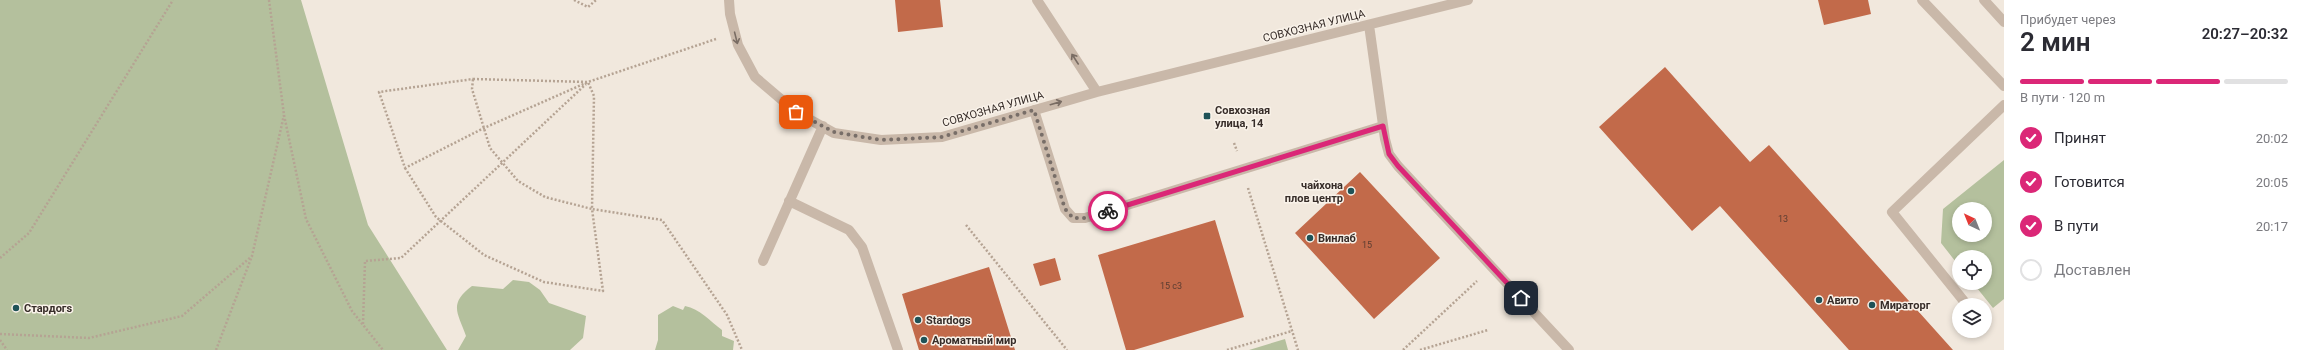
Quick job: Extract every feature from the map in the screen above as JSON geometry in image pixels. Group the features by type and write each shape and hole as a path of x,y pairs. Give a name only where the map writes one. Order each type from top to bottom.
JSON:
{"street":[{"name":"СОВХОЗНАЯ УЛИЦА","path":"729,0 730,14 738,45 755,77 796,112 834,132 881,140 942,137 1096,92 1369,25 1453,2 1468,0"},
{"path":"1037,0 1096,92"},
{"path":"1922,0 2004,86"},
{"path":"1984,0 2004,22"},
{"path":"1369,25 1383,126 1389,154 1398,166 1569,350"},
{"path":"1961,298 1892,212 2004,105"},
{"path":"1034,110 1065,209 1073,218 1085,218 1383,126"},
{"path":"763,261 823,126"},
{"path":"789,201 849,230 862,247 898,350"}],"path":[{"path":"0,258 29,233 173,0"},
{"path":"269,0 284,115 306,219 352,311 383,350"},
{"path":"574,0 588,7 596,0"},
{"path":"405,168 484,128 588,82 735,33"},
{"path":"473,79 588,82 594,96 592,210 603,291 544,282 484,255 440,221 405,168 379,92 473,79"},
{"path":"473,79 472,89 490,148 518,181 545,197 592,210 662,220 728,315 742,350"},
{"path":"363,325 364,261 401,258 588,82"},
{"path":"216,350 252,256 284,115"},
{"path":"1234,143 1298,350"},
{"path":"966,225 1067,350"},
{"path":"0,334 89,338 182,316 252,256"},
{"path":"1403,350 1492,267"},
{"path":"1420,350 1488,330"},
{"path":"1227,350 1292,331"},
{"path":"0,340 7,350"}],"green space":[{"path":"0,0 301,0 368,225 447,350 0,350"},
{"path":"2004,160 2004,299 1993,308 1992,298 1985,298 1979,290 1992,290 1992,250 1952,250 1952,257 1941,243 1943,209"},
{"path":"513,280 529,282 540,290 549,303 586,316 583,338 570,350 458,350 466,336 457,309 457,304 460,298 472,286 503,289"},
{"path":"673,306 683,310 685,306 705,316 722,330 722,336 734,341 733,350 655,350 658,340 658,315"},
{"path":"1285,339 1288,350 1249,350"}],"building":[{"path":"895,0 940,0 943,27 898,32"},
{"path":"1818,0 1868,0 1871,14 1824,25"},
{"path":"1665,67 1750,162 1769,145 1953,350 1849,350 1720,206 1692,231 1599,127"},
{"path":"1360,172 1440,258 1374,319 1295,233"},
{"path":"1215,220 1244,317 1134,350 1126,350 1098,255"},
{"path":"1055,258 1061,280 1040,286 1033,264"},
{"path":"989,267 1015,350 919,350 902,294"}],"way so far":[{"path":"796,112 834,132 881,140 942,137 1034,110 1065,209 1073,218 1085,218 1108,211"}],"place":[{"name":"Совхозная улица, 14","path":"1207,116"},
{"name":"чайхона плов центр","path":"1351,191"},
{"name":"Винлаб","path":"1310,238"},
{"name":"Авито","path":"1819,300"},
{"name":"Мираторг","path":"1872,305"},
{"name":"Стардогs","path":"16,308"},
{"name":"Stardogs","path":"918,320"},
{"name":"Ароматный мир","path":"924,340"}],"route":[{"path":"1108,211 1383,126 1389,154 1398,166 1521,298"}]}
